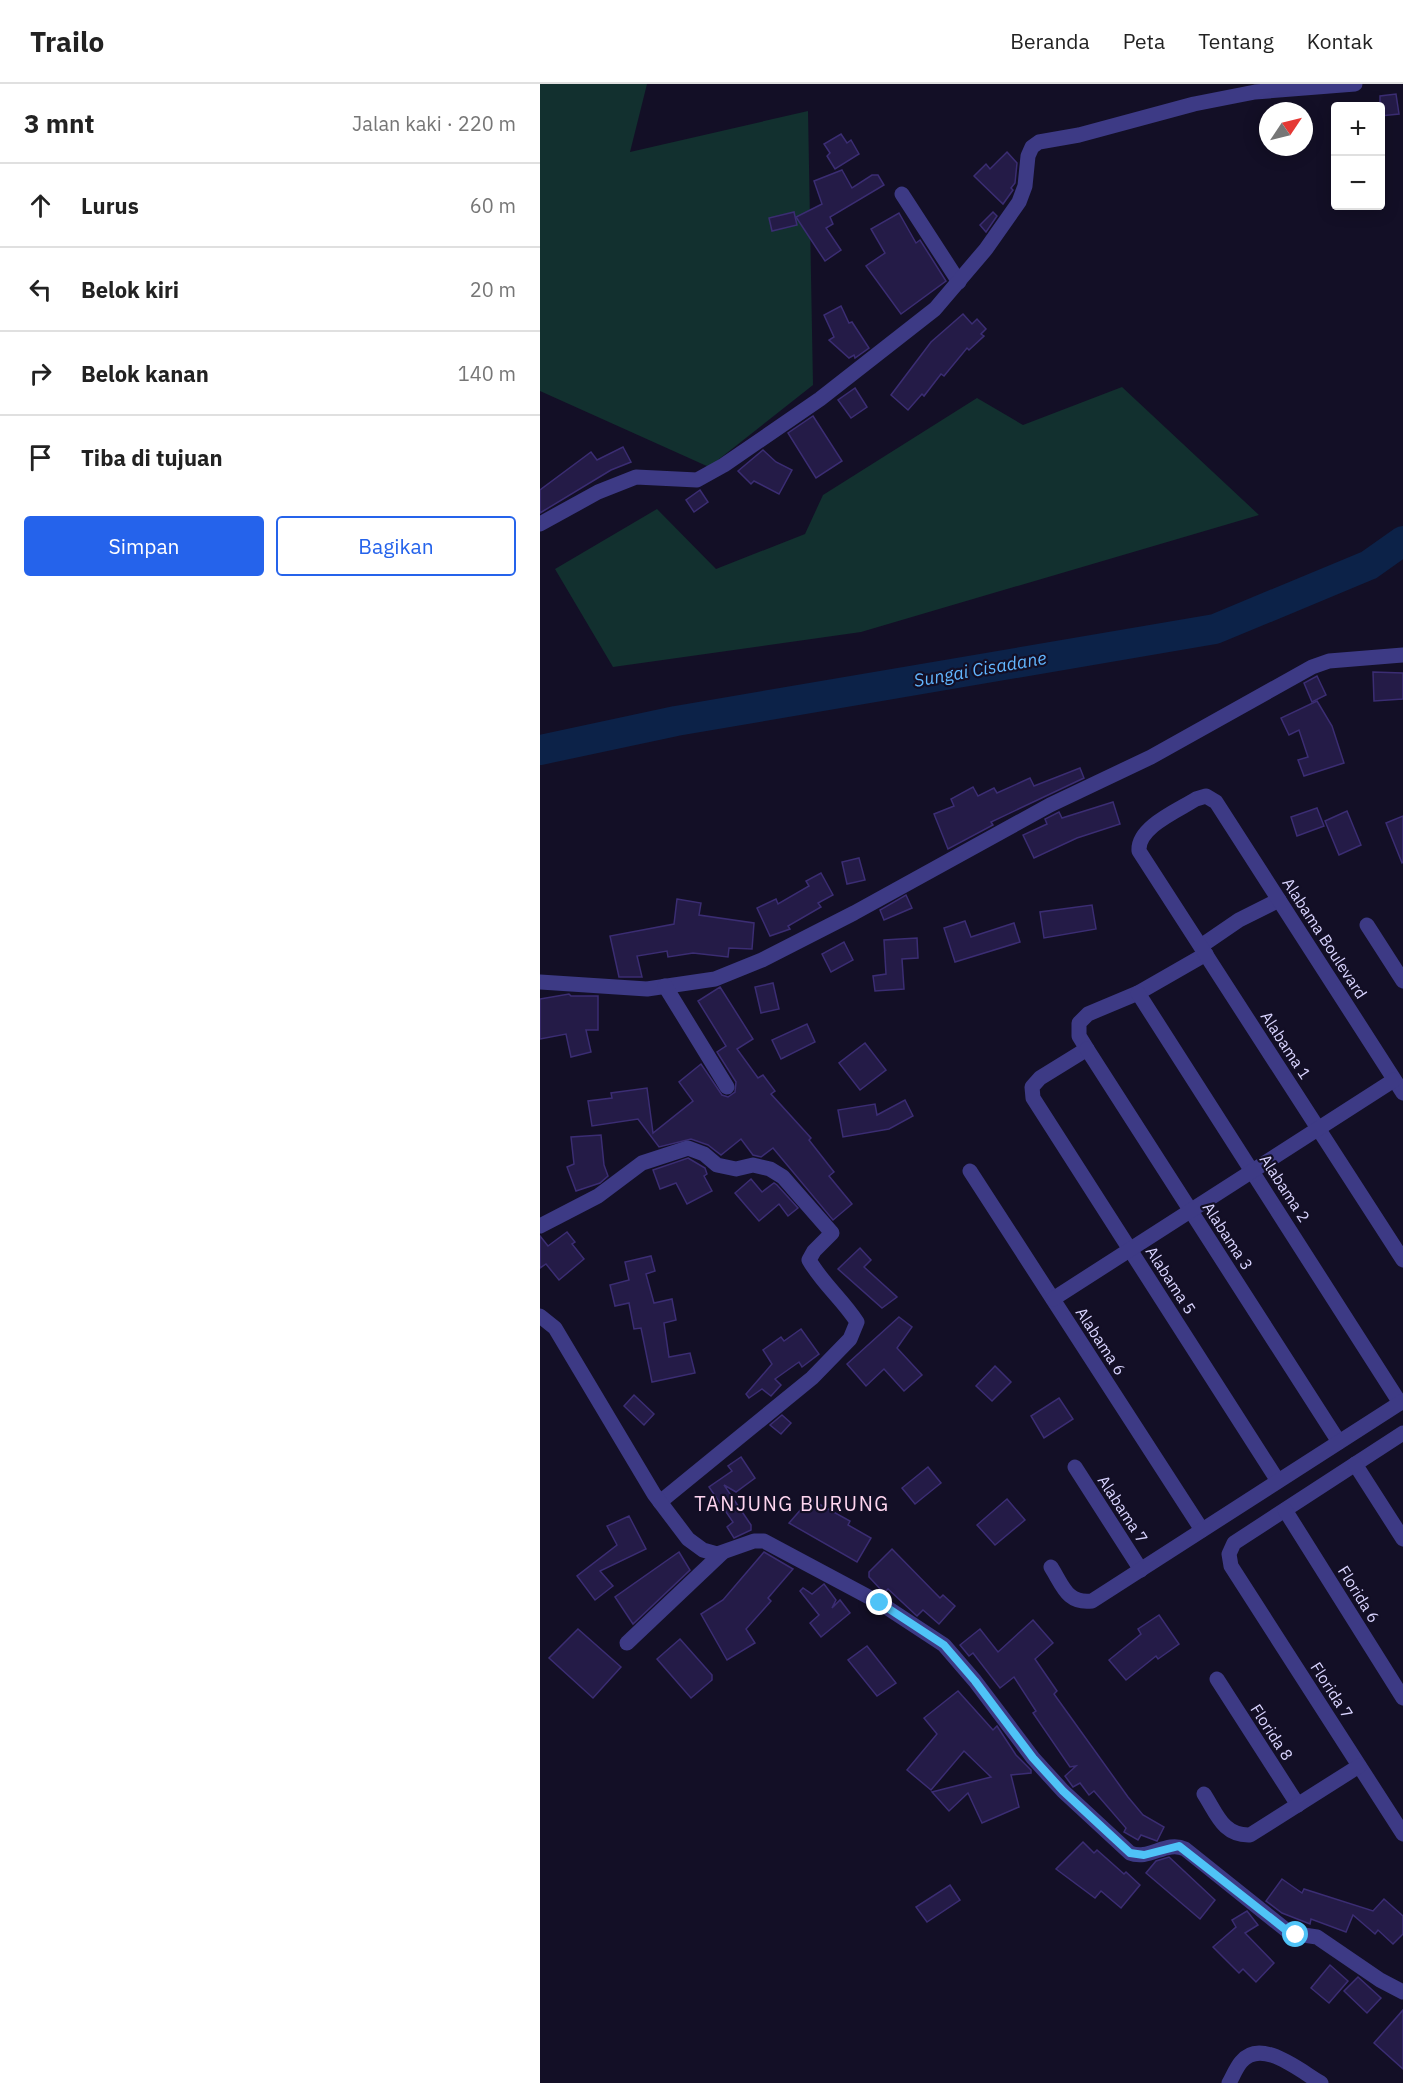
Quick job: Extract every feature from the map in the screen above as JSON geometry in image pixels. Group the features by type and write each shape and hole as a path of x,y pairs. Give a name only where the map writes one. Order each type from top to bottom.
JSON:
{"street":[{"path":"540,524 598,492 636,477 697,480 820,399 935,309 959,282 1019,202 1025,186 1028,156 1032,147 1039,142 1079,135 1194,104 1255,92 1355,84"},
{"path":"902,194 959,282"},
{"path":"540,982 647,989 715,979 762,960 854,913 1050,805 1151,757 1322,662 1403,654"},
{"name":"Alabama Boulevard","path":"1139,850 1139,842 1145,832 1197,799 1206,796 1216,802 1403,1093"},
{"name":"Alabama 1","path":"1139,850 1403,1260"},
{"path":"1138,993 1204,950 1239,920 1279,900"},
{"path":"1367,925 1403,981"},
{"path":"665,986 727,1087"},
{"name":"Alabama 3","path":"1138,993 1088,1014 1079,1023 1078,1036 1339,1442"},
{"name":"Alabama 2","path":"1138,993 1402,1402"},
{"name":"Alabama 5","path":"1087,1049 1040,1078 1032,1087 1033,1098 1278,1481"},
{"path":"1053,1299 1394,1080"},
{"path":"540,1226 598,1196 642,1163 688,1148 704,1154 717,1165 736,1169 753,1165 770,1169 783,1177 832,1233 814,1251 809,1260 816,1272 839,1296 857,1322 850,1339 812,1378 660,1502"},
{"name":"Alabama 6","path":"970,1171 1202,1530"},
{"path":"540,1316 555,1328 660,1502 688,1539 703,1550 722,1553"},
{"path":"1051,1567 1071,1598 1080,1603 1092,1601 1402,1402"},
{"path":"1285,1510 1403,1433"},
{"path":"1355,1464 1403,1539"},
{"name":"Alabama 7","path":"1075,1467 1141,1570"},
{"name":"Florida 7","path":"1285,1510 1234,1543 1229,1554 1231,1566 1403,1834"},
{"name":"Florida 6","path":"1285,1510 1403,1698"},
{"path":"627,1643 722,1553 754,1541 764,1541 880,1603 952,1653 1033,1758 1063,1791 1130,1853 1144,1855 1172,1846 1185,1849 1290,1933 1317,1936 1380,1980 1403,1992"},
{"name":"Florida 8","path":"1217,1679 1298,1805"},
{"path":"1204,1794 1227,1829 1236,1836 1250,1835 1359,1766"},
{"path":"1229,2083 1241,2061 1254,2052 1267,2052 1321,2083"}],"green space":[{"path":"540,84 647,84 630,152 808,111 813,385 709,467 540,391"},
{"path":"1122,387 1259,515 861,632 613,667 555,569 657,509 716,569 805,534 823,495 977,398 1023,425"}],"building":[{"path":"1396,94 1399,114 1385,115 1385,102 1380,102 1380,96"},
{"path":"841,134 847,143 851,140 859,154 835,169 827,156 830,153 824,144"},
{"path":"1007,152 1017,163 1015,183 1011,188 1013,190 1003,204 974,176 986,164 990,169"},
{"path":"842,170 852,188 872,175 878,175 884,185 830,217 833,224 826,228 841,250 825,261 796,217 822,204 814,181"},
{"path":"794,212 797,225 772,231 769,218"},
{"path":"993,212 997,216 986,232 980,225"},
{"path":"899,213 916,243 920,240 946,281 901,314 866,266 885,253 871,229"},
{"path":"841,306 849,323 852,322 869,348 855,358 854,355 849,358 829,340 834,337 824,315"},
{"path":"963,314 972,324 977,319 986,329 981,334 984,336 969,350 967,348 944,376 941,374 924,396 922,394 908,410 891,395 931,342"},
{"path":"855,388 867,407 851,418 838,400"},
{"path":"813,416 842,461 816,478 788,433"},
{"path":"623,447 631,462 611,470 540,513 540,490 591,452 597,460"},
{"path":"763,450 776,462 792,470 779,494 754,481 751,484 738,471"},
{"path":"700,490 708,502 694,512 686,500"},
{"path":"1373,672 1403,673 1403,699 1374,701"},
{"path":"1317,676 1326,695 1312,702 1304,683"},
{"path":"1317,701 1332,726 1344,763 1304,776 1298,760 1308,757 1299,730 1289,735 1281,718"},
{"path":"1080,768 1084,778 991,822 993,825 948,849 934,814 954,806 951,799 973,787 978,796 994,788 997,793 1030,778 1034,786"},
{"path":"1113,802 1120,824 1077,838 1034,858 1023,835 1047,824 1045,819 1059,812 1062,818"},
{"path":"1317,808 1324,826 1297,836 1291,817"},
{"path":"1347,811 1361,845 1339,855 1325,821"},
{"path":"1403,816 1403,862 1402,863 1386,823"},
{"path":"859,858 865,880 847,884 842,862"},
{"path":"821,873 833,895 818,903 821,907 788,926 790,929 770,936 757,908 776,899 778,904 809,886 806,881"},
{"path":"906,895 912,908 884,920 880,910"},
{"path":"677,899 701,903 699,915 754,923 752,949 729,948 728,957 693,953 668,957 667,951 637,956 642,977 619,977 610,936 674,924"},
{"path":"1092,905 1096,929 1044,938 1040,912"},
{"path":"965,921 971,937 1014,923 1020,942 955,962 944,928"},
{"path":"917,938 918,958 902,959 904,989 875,991 873,976 886,974 884,940"},
{"path":"844,942 853,960 831,972 822,954"},
{"path":"773,983 779,1009 761,1013 755,987"},
{"path":"720,987 753,1039 737,1049 758,1078 763,1075 775,1091 771,1094 811,1138 809,1140 834,1172 829,1176 852,1204 833,1220 773,1148 761,1157 753,1155 741,1139 721,1155 708,1145 691,1139 659,1147 638,1119 592,1126 588,1101 612,1098 611,1093 647,1088 653,1133 693,1101 679,1082 701,1064 722,1095 728,1097 735,1092 736,1082 717,1052 726,1046 698,1001"},
{"path":"569,994 571,996 598,996 598,1030 586,1030 591,1052 571,1057 566,1034 540,1039 540,999"},
{"path":"807,1024 815,1042 781,1059 772,1040"},
{"path":"865,1043 886,1070 860,1090 839,1063"},
{"path":"905,1100 913,1116 889,1129 843,1137 838,1110 875,1104 877,1115"},
{"path":"601,1135 604,1165 608,1176 600,1183 576,1191 567,1167 574,1164 571,1137"},
{"path":"688,1158 705,1168 707,1174 704,1176 712,1191 687,1204 676,1183 660,1189 653,1170"},
{"path":"751,1179 762,1192 774,1183 798,1208 788,1216 779,1204 759,1221 735,1193"},
{"path":"567,1232 575,1242 572,1244 584,1259 559,1280 546,1264 540,1268 540,1236 548,1246"},
{"path":"860,1248 871,1260 864,1267 897,1297 882,1308 838,1269"},
{"path":"651,1256 655,1271 646,1274 654,1303 672,1299 676,1320 664,1323 669,1357 690,1353 695,1373 652,1382 641,1328 634,1329 629,1303 615,1306 610,1285 629,1280 625,1262"},
{"path":"899,1317 912,1327 897,1348 922,1375 904,1391 884,1369 866,1386 847,1364"},
{"path":"801,1329 819,1354 802,1367 799,1362 775,1379 781,1385 771,1396 762,1389 749,1398 746,1394 772,1364 763,1350 781,1337 784,1341"},
{"path":"995,1366 1011,1382 992,1401 976,1386"},
{"path":"634,1395 654,1414 644,1425 624,1406"},
{"path":"1059,1398 1073,1419 1044,1438 1031,1416"},
{"path":"782,1415 791,1423 781,1434 770,1425"},
{"path":"741,1457 755,1478 736,1492 724,1485 751,1525 751,1530 734,1538 727,1527 733,1522 709,1487 732,1471 728,1466"},
{"path":"928,1467 941,1483 915,1504 902,1488"},
{"path":"810,1499 850,1521 848,1525 871,1538 857,1562 789,1523"},
{"path":"1007,1499 1025,1520 995,1545 977,1525"},
{"path":"629,1516 646,1549 600,1571 613,1586 595,1600 577,1576 617,1545 607,1526"},
{"path":"892,1549 940,1598 943,1595 955,1606 939,1624 923,1610 917,1616 888,1589 884,1593 869,1577 869,1572"},
{"path":"679,1552 690,1570 633,1624 615,1597"},
{"path":"764,1552 793,1569 768,1598 771,1601 746,1629 755,1643 727,1660 701,1614 723,1600"},
{"path":"824,1584 836,1600 832,1608 840,1600 850,1613 821,1637 810,1623 819,1615 800,1591 803,1588 812,1594"},
{"path":"1159,1615 1179,1644 1158,1659 1156,1656 1126,1680 1109,1660 1141,1634 1138,1629"},
{"path":"1033,1620 1053,1643 1035,1659 1057,1691 1054,1694 1128,1797 1143,1815 1164,1827 1157,1841 1141,1835 1138,1840 1124,1832 1126,1828 1094,1791 1089,1795 1080,1783 1073,1787 1065,1776 1076,1766 1070,1767 1033,1713 1036,1711 1014,1677 1000,1688 973,1653 969,1656 960,1645 980,1629 998,1652"},
{"path":"578,1629 621,1667 593,1698 549,1658"},
{"path":"680,1639 712,1675 712,1680 691,1698 657,1659"},
{"path":"867,1646 896,1683 877,1696 848,1660"},
{"path":"958,1691 993,1730 997,1726 1016,1755 1031,1770 1031,1773 1011,1775 1019,1807 982,1823 968,1793 949,1811 932,1792 991,1777 964,1751 931,1790 907,1770 937,1734 924,1718"},
{"path":"1083,1842 1094,1853 1097,1850 1140,1885 1121,1908 1101,1891 1095,1898 1056,1869"},
{"path":"1169,1857 1215,1900 1200,1919 1146,1873 1156,1861"},
{"path":"1282,1879 1302,1893 1304,1889 1373,1911 1384,1899 1403,1916 1403,1934 1393,1944 1378,1930 1375,1934 1353,1915 1346,1932 1311,1919 1310,1924 1282,1913 1266,1901"},
{"path":"950,1885 960,1900 927,1922 916,1907"},
{"path":"1247,1911 1258,1925 1245,1933 1274,1963 1256,1982 1243,1969 1239,1973 1213,1947 1236,1927 1232,1920"},
{"path":"1330,1965 1348,1981 1329,2003 1311,1988"},
{"path":"1358,1977 1381,1998 1367,2013 1344,1991"},
{"path":"1403,2010 1403,2069 1374,2043"}],"waterway":[{"name":"Sungai Cisadane","path":"540,750 676,721 1215,629 1369,565 1403,541"}],"district":[{"name":"TANJUNG BURUNG","path":"792,1503"}],"route":[{"path":"880,1603 944,1645 960,1661 1033,1758 1063,1791 1130,1853 1137,1856 1144,1855 1179,1846 1286,1930 1296,1935"}]}
